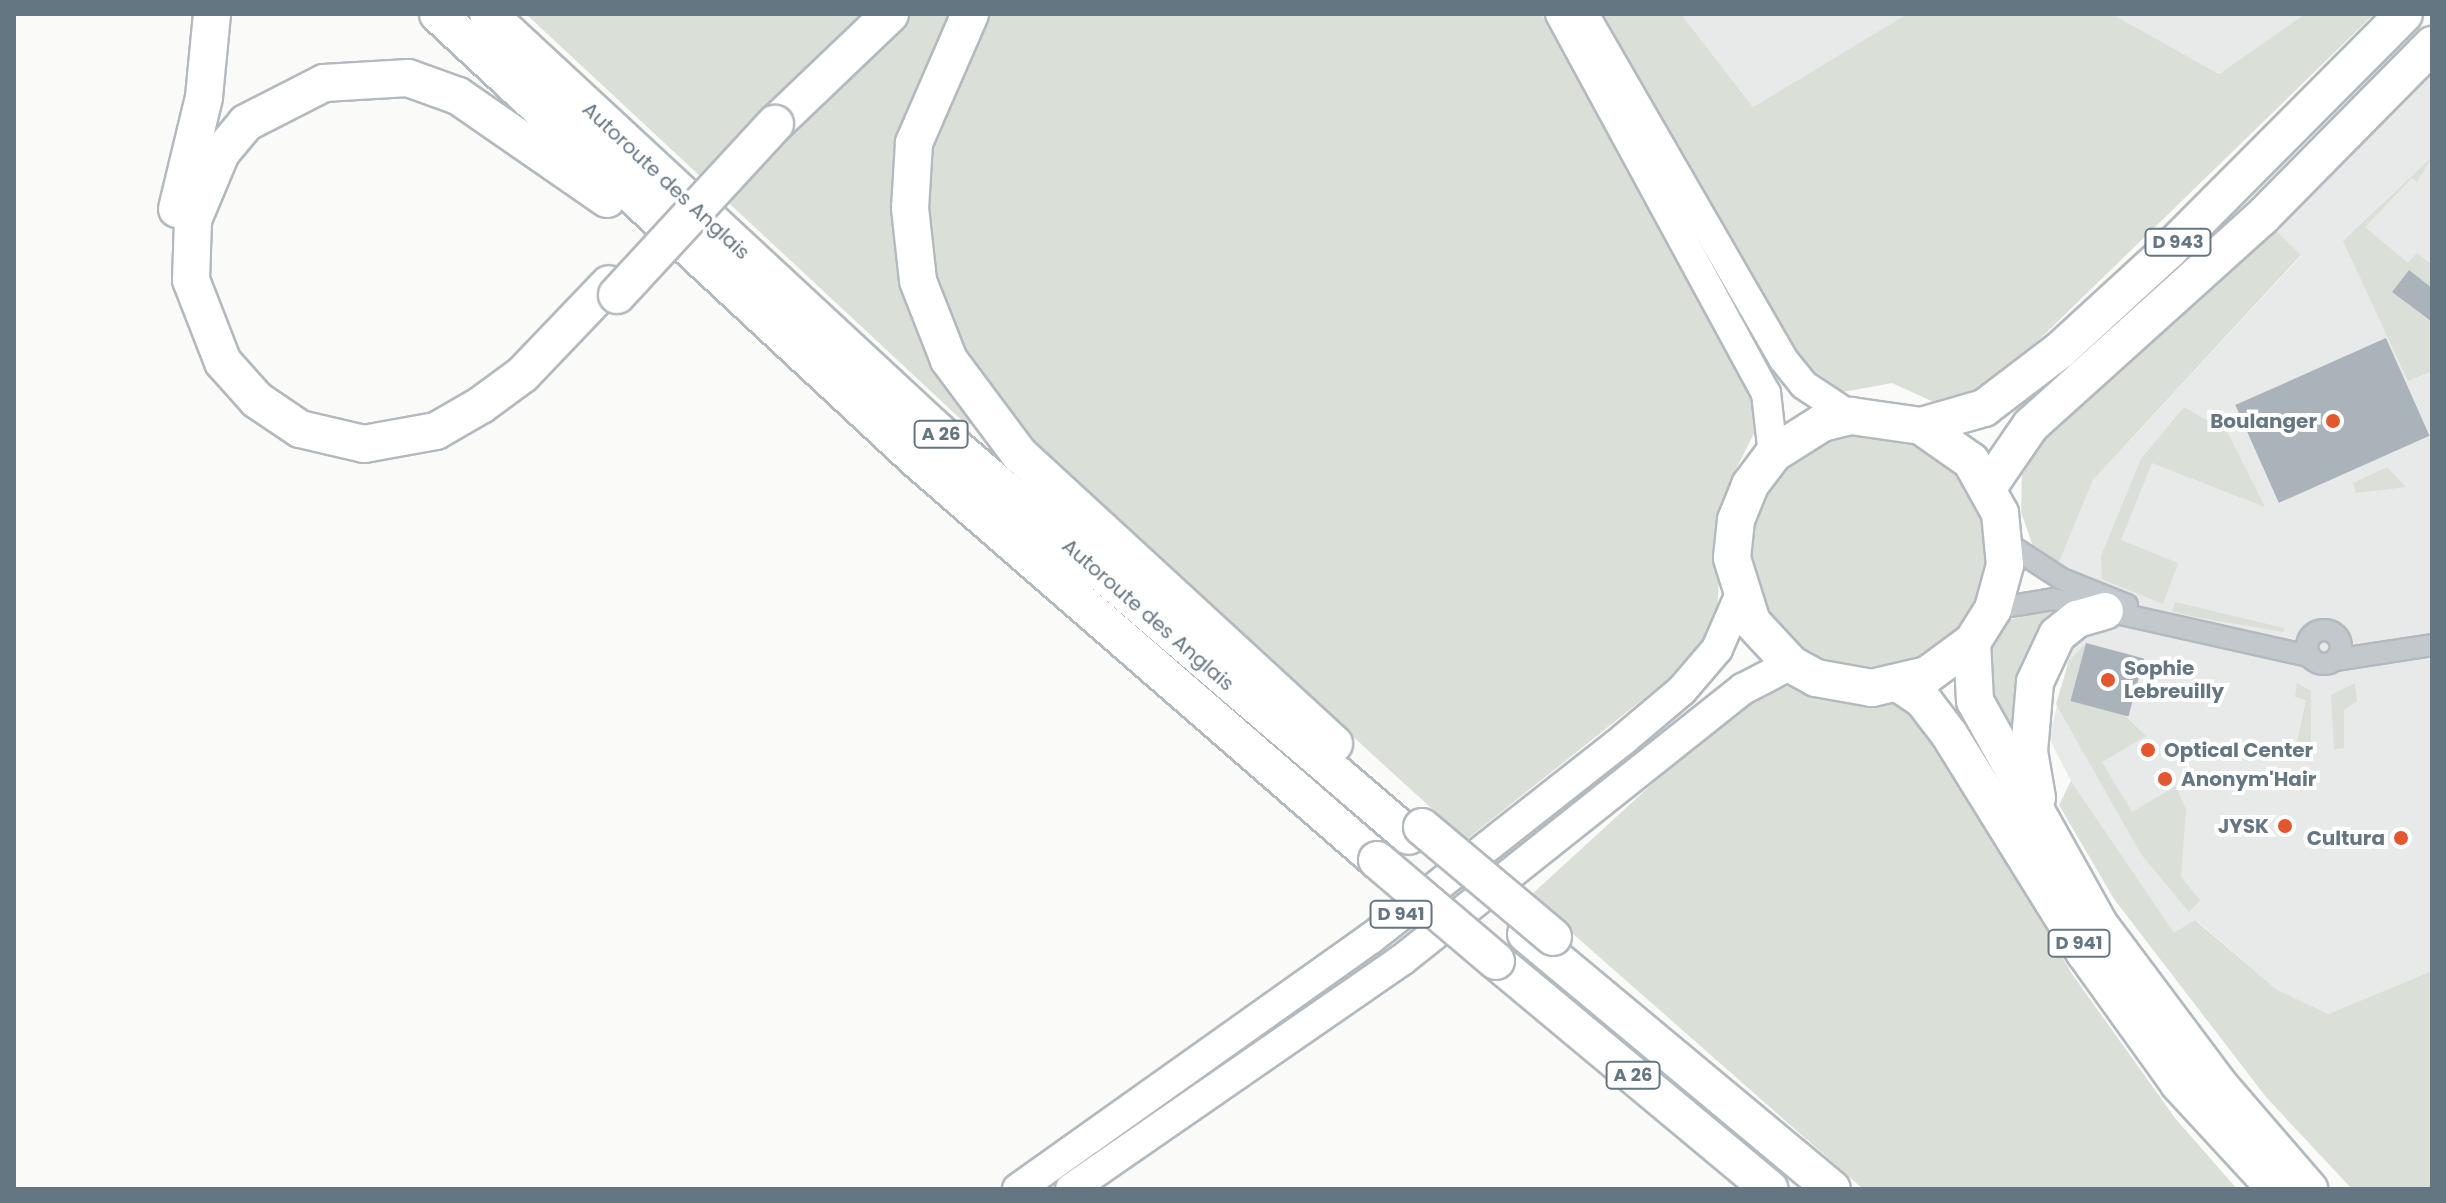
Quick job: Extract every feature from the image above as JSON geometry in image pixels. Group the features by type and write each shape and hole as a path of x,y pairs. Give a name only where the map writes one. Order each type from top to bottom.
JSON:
{"highway":[{"path":"212,14 204,97 178,200 176,289 190,339 242,413 288,443 325,454 396,459 466,438 503,413 868,14"},
{"name":"Autoroute des Anglais","path":"438,14 689,252 1134,652 1496,961 1770,1189"},
{"name":"Autoroute des Anglais","path":"488,14 956,448 1416,832 1832,1189"},
{"path":"771,120 890,14"},
{"path":"970,14 914,143 912,182 918,281 949,360 1019,454 1416,832"},
{"name":"D 943","path":"1921,426 1984,408 2060,350 2285,140 2404,14"},
{"name":"D 943","path":"1989,486 2031,425 2262,217 2432,45"},
{"path":"613,290 523,374 481,405 436,431 393,442 333,440 300,429 257,400 223,362 191,280 193,220 203,184 246,123 324,83 408,78 458,96 689,252"},
{"path":"1851,416 1921,426 1971,461 1989,486 2005,542 1993,609 1972,642 1939,668 1901,685 1843,686 1791,664 1752,622 1740,596 1732,558 1736,520 1750,485 1773,454 1822,423 1851,416"},
{"path":"2041,823 2029,751 2035,682 2057,635 2077,619 2105,611"},
{"name":"D 941","path":"1972,642 1975,701 2099,924 2158,1007 2309,1189"},
{"name":"D 941","path":"1901,685 1923,700 1949,734 2085,953 2179,1084 2276,1189"}],"main road":[{"path":"1560,14 1766,393 1773,454"},
{"path":"1584,14 1783,359 1804,385 1851,416"},
{"name":"D 941","path":"1018,1189 1370,939 1624,739 1682,690 1717,649 1740,596"},
{"name":"D 941","path":"1071,1189 1134,1152 1402,960 1743,689 1791,664"}],"street":[{"path":"2005,542 2042,569 2147,618"},
{"path":"1993,609 2054,599 2281,647 2309,649 2323,664 2373,650 2432,645"},
{"path":"2309,649 2321,631 2373,650"},
{"path":"2335,660 2340,639"}],"shaded area":[{"path":"526,14 1541,14 1729,351 1760,421 1732,477 1722,515 1717,617 1701,653 1466,840 1009,422 966,424"},
{"path":"1603,14 1681,14 1753,107 1907,14 2112,14 2219,74 2305,14 2374,14 2010,368 1968,402 1938,404 1892,383 1843,392 1795,357"},
{"path":"1681,14 1907,14 1753,107"},
{"path":"2112,14 2305,14 2219,74"},
{"path":"2432,63 2432,971 2328,1014 2276,989 2196,920 2174,934 2071,781 2049,738 2076,630 2058,565 2093,480 2301,256 2270,225"},
{"path":"2432,157 2417,182 2412,178 2365,227 2408,263 2417,253 2432,265 2432,288 2409,270 2392,292 2432,323 2432,371 2408,381 2343,241"},
{"path":"2270,225 2301,255 2093,480 2058,565 2035,552 2021,512 2022,471 2031,450"},
{"path":"2184,407 2228,433 2265,507 2152,463 2121,540 2178,563 2163,604 2102,579 2101,556 2141,459"},
{"path":"1869,429 1892,431 1915,438 1936,449 1954,464 1969,482 1980,503 1987,526 1987,572 1980,595 1969,616 1954,634 1936,649 1915,660 1892,667 1869,669 1846,667 1823,660 1802,649 1784,634 1769,616 1758,595 1751,572 1749,549 1751,526 1758,503 1769,482 1784,464 1802,449 1823,438 1846,431"},
{"path":"2387,467 2406,487 2356,493 2353,483"},
{"path":"2175,602 2284,628 2284,632 2190,616 2172,611"},
{"path":"2054,608 2073,611 2022,752 1995,719 1985,655 2002,622"},
{"path":"2086,643 2071,701 2124,715 2146,736 2102,762 2132,812 2176,786 2186,810 2181,877 2200,900 2189,912 2141,854 2056,704 2069,661"},
{"path":"1805,682 1895,702 1922,718 2072,974 2175,1118 2237,1189 1863,1189 1530,896 1747,697"},
{"path":"2297,683 2311,691 2311,742 2301,749 2296,747 2306,700 2295,697"},
{"path":"2355,683 2357,701 2344,710 2344,748 2334,749 2331,695"},
{"path":"2071,781 2174,933 2195,920 2276,989 2328,1014 2432,971 2432,1189 2352,1189 2266,1097 2114,899 2059,805"}],"building":[{"path":"2409,270 2432,288 2432,322 2392,292"},
{"name":"Boulanger","path":"2386,338 2430,436 2279,503 2235,405"},
{"name":"Sophie Lebreuilly","path":"2086,643 2144,659 2128,716 2070,701"}],"place":[{"name":"Boulanger","path":"2333,421"},
{"name":"Sophie Lebreuilly","path":"2108,680"},
{"name":"Optical Center","path":"2148,750"},
{"name":"Anonym'Hair","path":"2165,779"},
{"name":"JYSK","path":"2285,826"},
{"name":"Cultura","path":"2401,838"}]}
